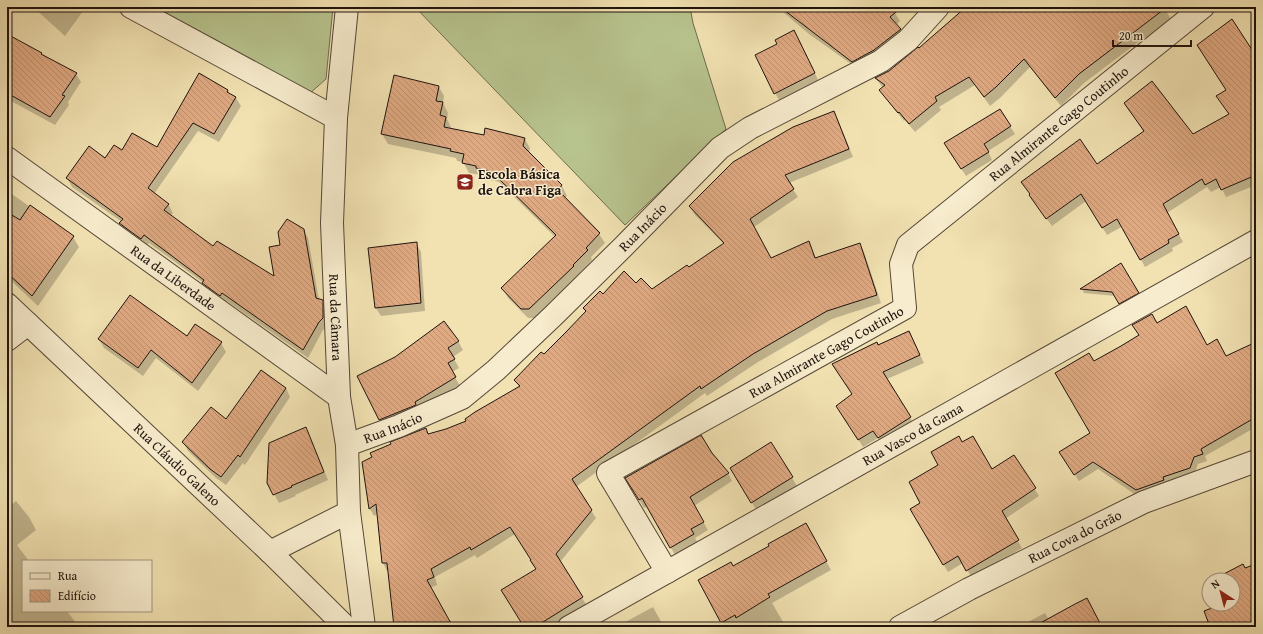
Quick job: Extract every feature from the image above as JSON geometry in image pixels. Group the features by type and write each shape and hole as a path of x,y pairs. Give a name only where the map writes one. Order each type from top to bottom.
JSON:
{"street":[{"path":"131,7 336,118"},
{"name":"Rua da Câmara","path":"347,7 336,118 332,223 339,397 347,445 349,512 364,627"},
{"name":"Rua Almirante Gago Coutinho","path":"667,572 608,473 905,308 902,264 908,245 1203,7"},
{"name":"Rua Inácio","path":"347,445 399,426 462,398 496,370 553,316 720,148 750,128 881,61 908,40 926,11"},
{"name":"Rua da Liberdade","path":"7,158 339,397"},
{"name":"Rua Vasco da Gama","path":"569,627 1256,241"},
{"name":"Rua Cláudio Galeno","path":"7,304 270,552 346,627"},
{"path":"7,340 28,324"},
{"name":"Rua Cova do Grão","path":"900,627 968,589 1144,502 1256,460"},
{"path":"270,552 349,512"}],"green space":[{"path":"150,7 333,7 326,79 308,95"},
{"path":"415,7 690,7 693,23 726,129 625,225"}],"building":[{"path":"780,7 902,7 890,17 901,29 874,50 852,62"},
{"path":"966,7 1167,7 1079,74 1055,98 1024,59 984,97 969,77 935,97 937,101 909,124 879,90 885,85 875,78 889,71 918,47 919,48"},
{"path":"1232,19 1256,56 1256,175 1221,190 1216,179 1205,185 1202,179 1163,204 1179,234 1168,240 1169,243 1140,260 1117,219 1102,228 1081,194 1046,219 1021,182 1080,139 1097,164 1144,131 1124,103 1152,81 1193,134 1229,114 1216,96 1226,90 1197,45"},
{"path":"794,30 815,73 774,94 755,55 777,44 775,40"},
{"path":"7,34 77,73 62,95 65,96 50,117 7,93"},
{"path":"199,73 228,90 227,92 236,97 214,134 193,123 148,188 169,204 164,210 213,246 217,241 274,276 269,247 280,245 278,232 287,219 304,229 316,298 323,300 323,318 319,322 303,350 222,293 220,296 202,283 204,280 144,235 141,239 119,223 123,219 66,178 89,146 105,158 114,145 122,150 132,133 157,147"},
{"path":"394,75 439,86 436,101 443,102 440,115 446,117 444,127 484,135 485,128 525,138 523,146 562,185 558,190 600,233 586,248 588,250 573,265 574,266 529,309 521,309 501,288 556,235 492,172 462,163 464,154 450,151 451,149 381,134"},
{"path":"1000,109 1011,126 984,144 989,152 961,169 944,143"},
{"path":"834,111 849,149 785,175 794,189 750,219 771,258 809,241 815,258 860,243 877,295 827,311 753,354 701,389 700,386 572,479 592,510 556,554 583,597 535,627 524,627 501,590 536,569 510,527 471,550 470,547 431,569 434,577 427,580 453,627 394,627 387,563 382,563 376,504 369,509 362,462 372,457 370,453 391,444 390,442 426,428 428,434 466,421 465,419 475,412 520,386 514,380 541,352 544,354 566,332 586,311 583,308 600,291 603,294 624,271 636,283 641,278 652,289 687,265 689,267 724,243 689,206 733,162 793,127"},
{"path":"30,205 74,236 32,296 7,273 7,212 20,220"},
{"path":"417,242 421,303 375,308 368,248"},
{"path":"1121,263 1139,293 1119,304 1112,292 1080,289"},
{"path":"130,295 187,336 195,324 222,342 192,383 151,350 138,368 98,339"},
{"path":"1186,306 1207,345 1217,339 1226,356 1256,342 1256,417 1201,449 1203,454 1194,457 1190,468 1163,477 1164,480 1136,490 1093,462 1074,475 1059,452 1090,433 1055,373 1089,353 1094,361 1121,346 1139,335 1132,325 1152,314 1157,323"},
{"path":"444,321 459,341 448,348 455,359 448,363 456,377 415,402 416,405 379,420 357,376 395,357"},
{"path":"909,331 920,355 883,372 911,417 878,438 873,431 858,440 836,406 852,394 832,364 877,342 878,345"},
{"path":"261,370 286,388 240,457 238,455 221,477 210,469 182,442 211,407 226,419"},
{"path":"306,427 324,472 273,495 267,483 269,443"},
{"path":"701,435 712,453 729,473 690,497 704,522 691,529 694,534 670,548 642,498 639,500 625,478"},
{"path":"959,436 962,442 973,436 992,469 1014,455 1036,488 1002,511 1019,540 966,571 958,556 943,565 910,509 920,503 909,482 938,465 931,452"},
{"path":"771,442 793,477 751,503 730,468"},
{"path":"806,523 827,561 768,594 770,597 736,618 735,615 721,623 698,580 731,562 733,566"},
{"path":"1243,564 1245,568 1256,564 1256,627 1210,627 1204,612 1241,612 1241,572 1228,572"},
{"path":"1087,598 1102,627 1033,627 1075,604"}],"place":[{"name":"Escola Básica de Cabra Figa","path":"465,182"}]}
